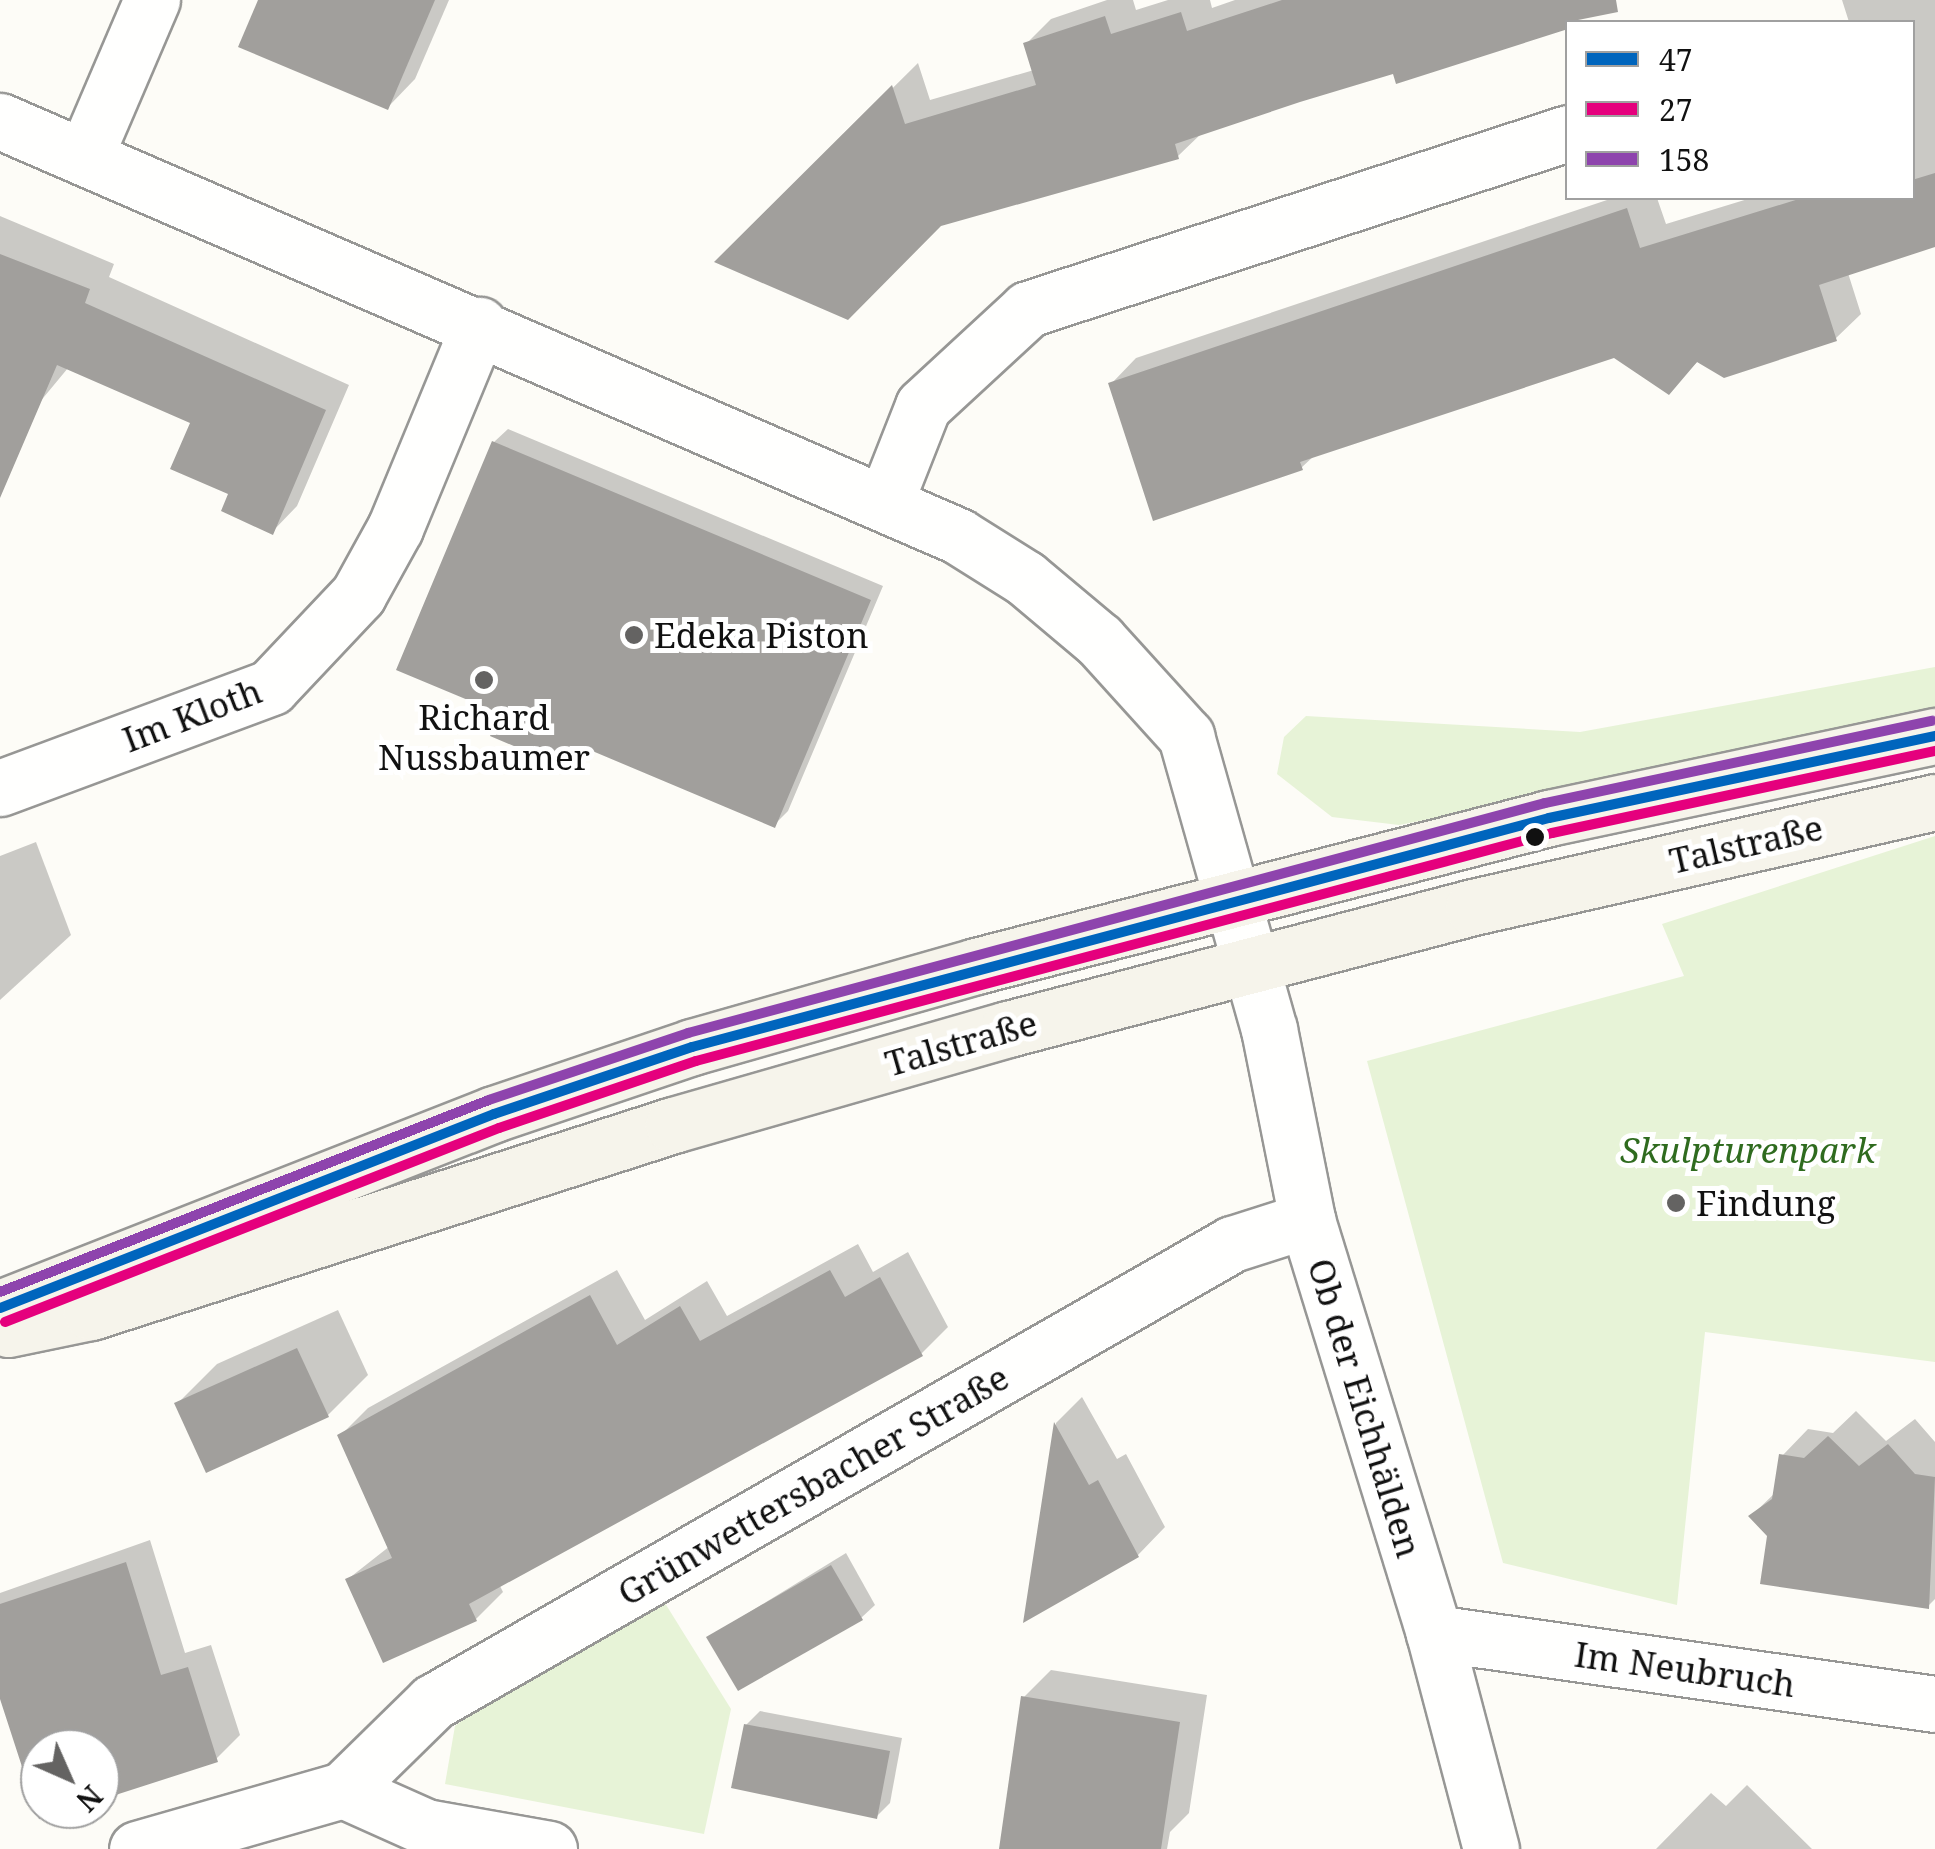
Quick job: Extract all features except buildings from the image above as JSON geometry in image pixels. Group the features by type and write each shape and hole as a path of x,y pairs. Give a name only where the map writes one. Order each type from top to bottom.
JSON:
{"main road":[{"name":"Talstraße","path":"0,1308 494,1114 692,1047 1567,814 1935,736"},
{"name":"Talstraße","path":"0,1331 92,1312 673,1124 1249,964 1935,802"}],"street":[{"path":"85,156 152,0"},
{"path":"0,121 886,500 1024,578 1099,640 1186,736 1249,964"},
{"path":"886,500 923,406 1028,308 1565,134"},
{"name":"Im Kloth","path":"0,788 271,687 358,595 394,528 479,325"},
{"name":"Ob der Eichhälden","path":"1249,964 1308,1220 1434,1633 1490,1849"},
{"name":"Grünwettersbacher Straße","path":"137,1849 344,1790 433,1702 1232,1244 1308,1220"},
{"name":"Im Neubruch","path":"1434,1633 1935,1704"},
{"path":"344,1790 426,1826 549,1849"}],"green space":[{"path":"1935,667 1935,721 1399,825 1332,817 1277,774 1284,737 1306,716 1580,732"},
{"name":"Skulpturenpark","path":"1935,836 1935,1362 1705,1332 1677,1605 1503,1563 1367,1061 1684,976 1662,924"},
{"path":"663,1600 731,1709 704,1834 445,1784 455,1726 517,1679"}],"transit line":[{"name":"158","path":"0,1292 489,1100 688,1033 1545,803 1932,721"},
{"name":"47","path":"0,1308 494,1114 692,1047 1549,818 1935,736"},
{"name":"27","path":"5,1322 499,1128 696,1061 1552,833 1935,751"}],"place":[{"name":"Edeka Piston","path":"634,635"},
{"name":"Richard Nussbaumer","path":"484,680"},
{"name":"Findung","path":"1676,1203"}]}
